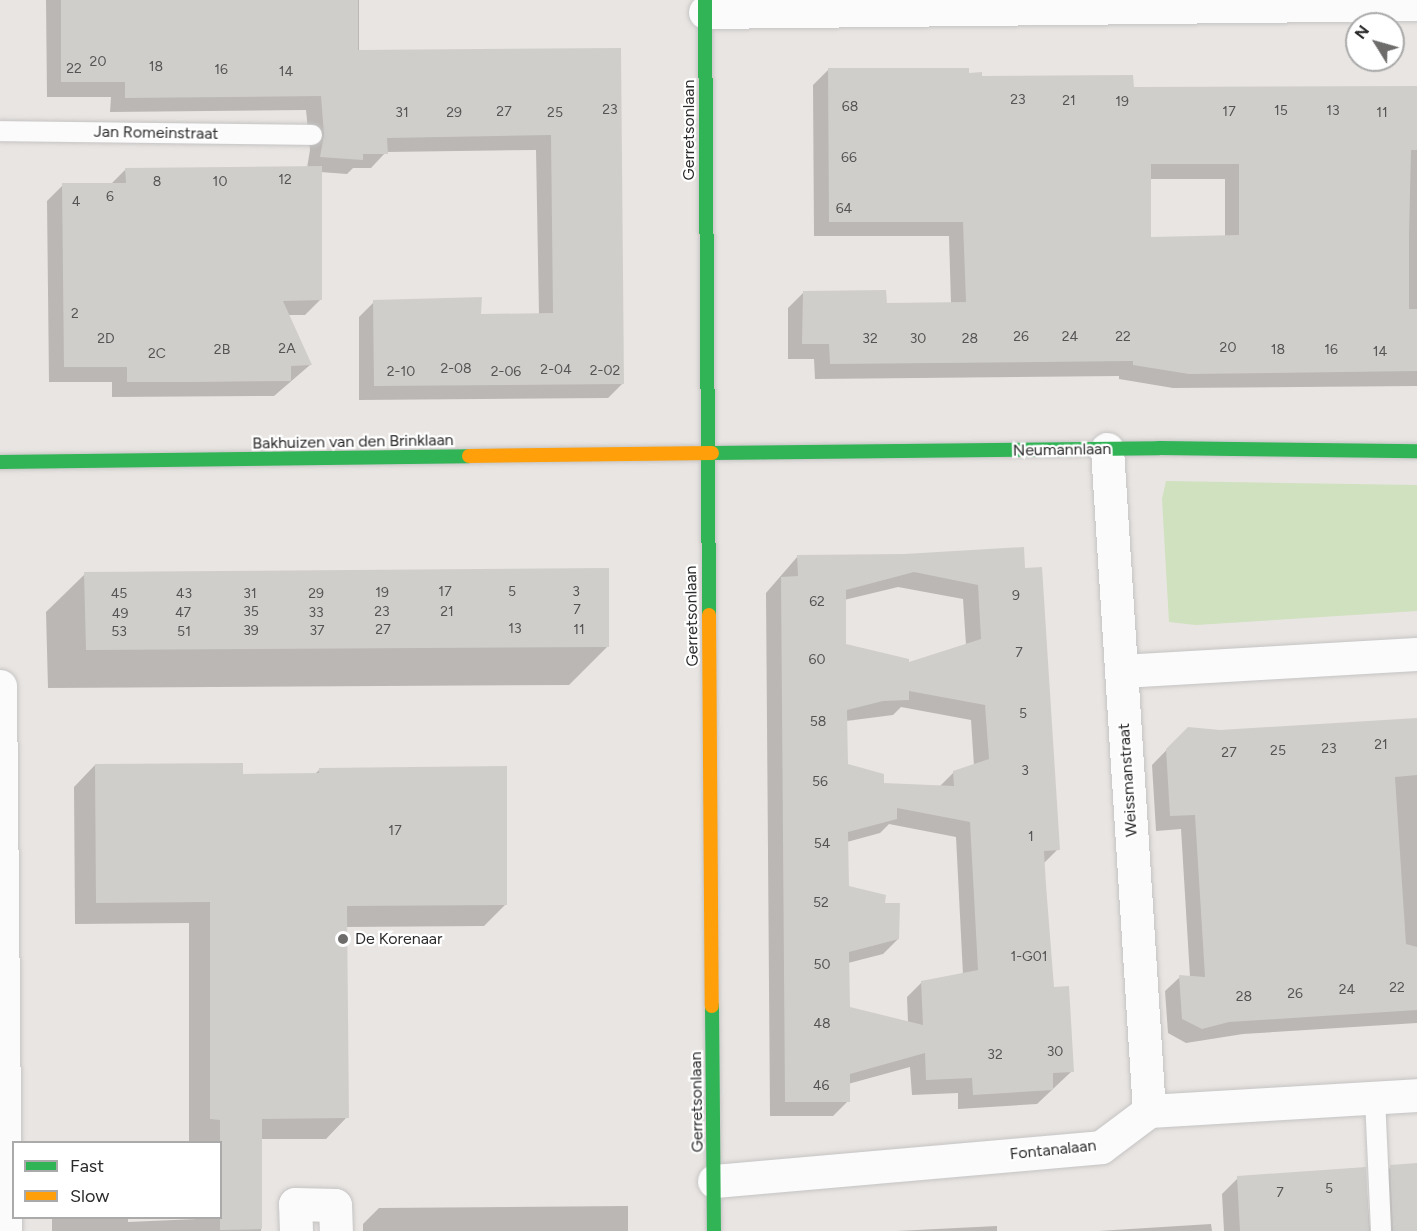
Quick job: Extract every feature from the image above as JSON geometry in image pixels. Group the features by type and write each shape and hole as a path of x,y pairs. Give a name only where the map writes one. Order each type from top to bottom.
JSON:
{"street":[{"path":"705,6 1417,4"},
{"name":"Gerretsonlaan","path":"705,6 714,1231"},
{"name":"Neumannlaan","path":"707,455 1107,449 1417,451"},
{"name":"Weissmanstraat","path":"1107,449 1149,1111"},
{"name":"Bakhuizen van den Brinklaan","path":"0,462 707,455"},
{"path":"1121,671 1417,654"},
{"path":"0,686 5,1231"},
{"path":"1149,1111 1417,1095"},
{"name":"Fontanalaan","path":"714,1181 1101,1147 1149,1111"},
{"path":"296,1231 295,1204 336,1205 336,1231"}],"lane":[{"name":"Jan Romeinstraat","path":"0,131 312,135"},
{"path":"1375,1098 1381,1231"}],"green space":[{"path":"1166,481 1417,485 1417,611 1196,625 1169,622 1162,499"}],"building":[{"path":"61,0 358,0 358,50 621,48 624,384 374,386 373,300 482,297 481,314 553,313 551,135 387,138 388,154 363,154 363,160 320,157 324,135 321,96 125,98 125,82 61,82"},
{"path":"828,68 969,68 969,73 982,72 982,76 1133,75 1134,87 1417,86 1417,150 1411,150 1409,309 1417,309 1417,371 1189,374 1133,365 1133,361 830,364 829,344 802,344 803,291 886,290 887,303 966,302 963,222 829,222","holes":["1151,164 1239,164 1239,235 1151,237"]},
{"path":"322,166 322,300 283,301 312,365 291,366 291,381 191,382 127,382 127,367 64,367 62,183 126,183 125,168"},
{"path":"1024,547 1025,568 1042,567 1060,850 1044,851 1046,885 1054,987 1069,986 1074,1072 1053,1073 1053,1090 973,1095 972,1078 926,1080 925,1053 850,1074 850,1102 785,1102 781,577 798,576 797,555 904,554","holes":["914,572 978,585 981,639 909,662 909,659 846,644 846,590","909,691 985,705 989,759 953,771 954,786 884,783 884,774 848,764 847,710 883,701 909,700","897,808 970,822 978,970 921,981 923,1025 850,1007 849,952 899,939 900,903 885,903 886,895 849,886 848,832 897,819"]},
{"path":"609,568 609,647 86,650 84,572"},
{"path":"1417,718 1417,775 1395,777 1406,944 1417,947 1417,1010 1229,1022 1202,1029 1182,1019 1179,975 1205,977 1195,815 1170,816 1166,749 1188,727 1220,730"},
{"path":"243,763 243,774 319,773 319,768 507,766 507,905 347,906 349,1118 262,1119 262,1229 220,1230 222,1141 220,1141 220,1120 210,1119 210,902 96,903 95,764"},
{"path":"1417,1163 1417,1231 1393,1231 1390,1165"},
{"path":"1366,1167 1369,1231 1240,1231 1237,1176"}],"traffic: fast":[{"path":"705,0 709,615"},
{"path":"712,453 1159,448 1417,451"},
{"path":"0,462 469,456"},
{"path":"712,1006 714,1231"}],"traffic: slow":[{"path":"469,456 712,453"},
{"path":"709,615 712,1006"}],"place":[{"name":"De Korenaar","path":"343,939"}]}
